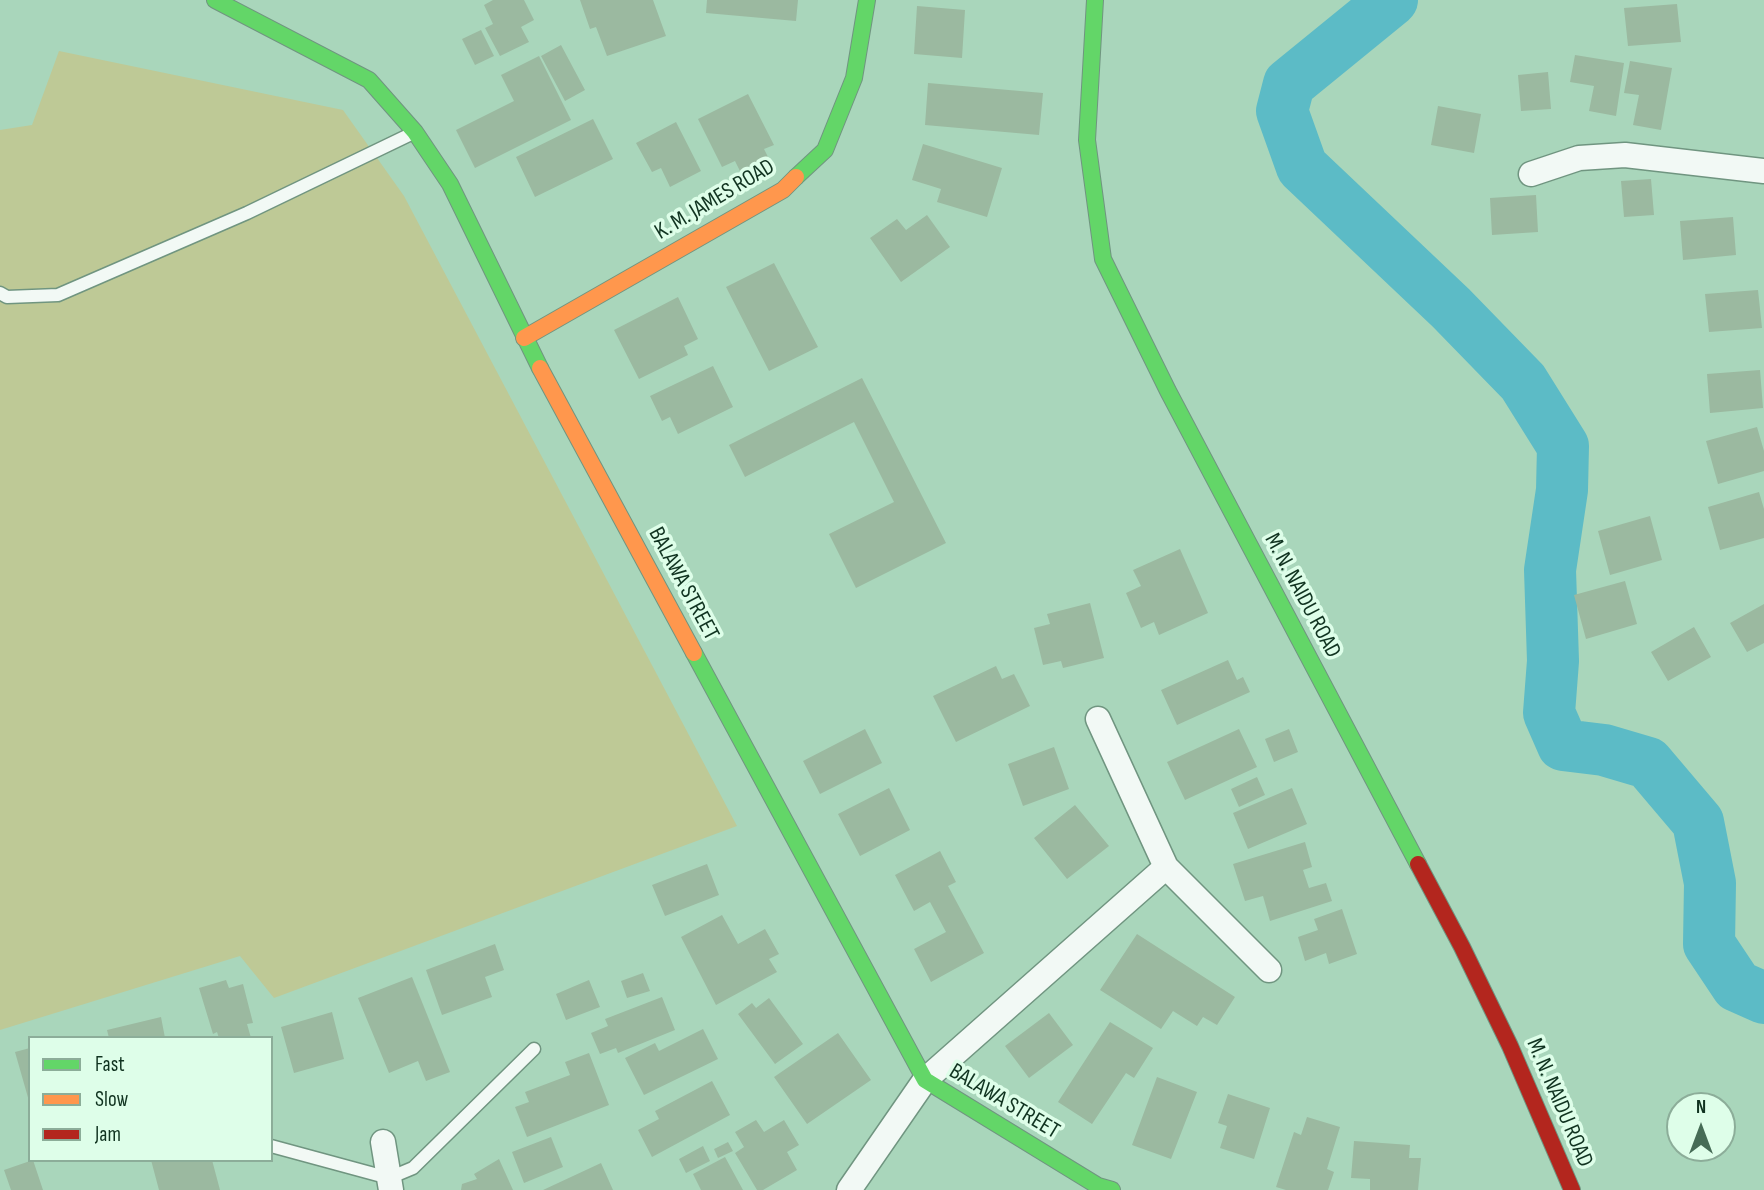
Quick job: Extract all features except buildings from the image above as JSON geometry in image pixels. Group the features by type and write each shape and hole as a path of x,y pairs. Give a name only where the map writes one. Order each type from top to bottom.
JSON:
{"street":[{"name":"BALAWA STREET","path":"215,0 369,80 415,132 450,184 509,301 524,338 925,1080 1098,1186 1112,1190"},
{"name":"K. M. JAMES ROAD","path":"524,338 783,190 825,150 854,78 867,0"},
{"name":"M. N. NAIDU ROAD","path":"1095,0 1087,140 1103,259 1168,390 1462,947 1510,1046 1572,1190"},
{"path":"1531,174 1579,158 1625,155 1764,171"},
{"path":"1098,719 1166,867 1269,970"},
{"path":"849,1190 925,1080 1166,867"},
{"path":"383,1142 390,1184"}],"lane":[{"path":"0,293 7,297 58,295 247,213 415,132"},
{"path":"273,1147 390,1184 413,1168 534,1049"}],"green space":[{"path":"59,51 343,110 404,196 737,826 274,998 240,956 0,1030 0,130 32,125"}],"waterway":[{"path":"1392,0 1289,84 1282,111 1302,167 1451,308 1523,382 1563,446 1562,490 1550,570 1553,661 1549,713 1563,745 1604,750 1648,763 1698,822 1710,883 1709,944 1737,986 1764,998"}],"traffic: fast":[{"path":"215,0 369,80 415,132 450,184 540,368"},
{"path":"796,177 825,150 854,78 867,0"},
{"path":"1095,0 1087,140 1103,259 1168,391 1418,864"},
{"path":"694,653 925,1080 1098,1186 1112,1190"}],"traffic: slow":[{"path":"524,338 783,190 796,177"},
{"path":"540,368 694,653"}],"traffic: jam":[{"path":"1418,864 1510,1046 1572,1190"}]}
